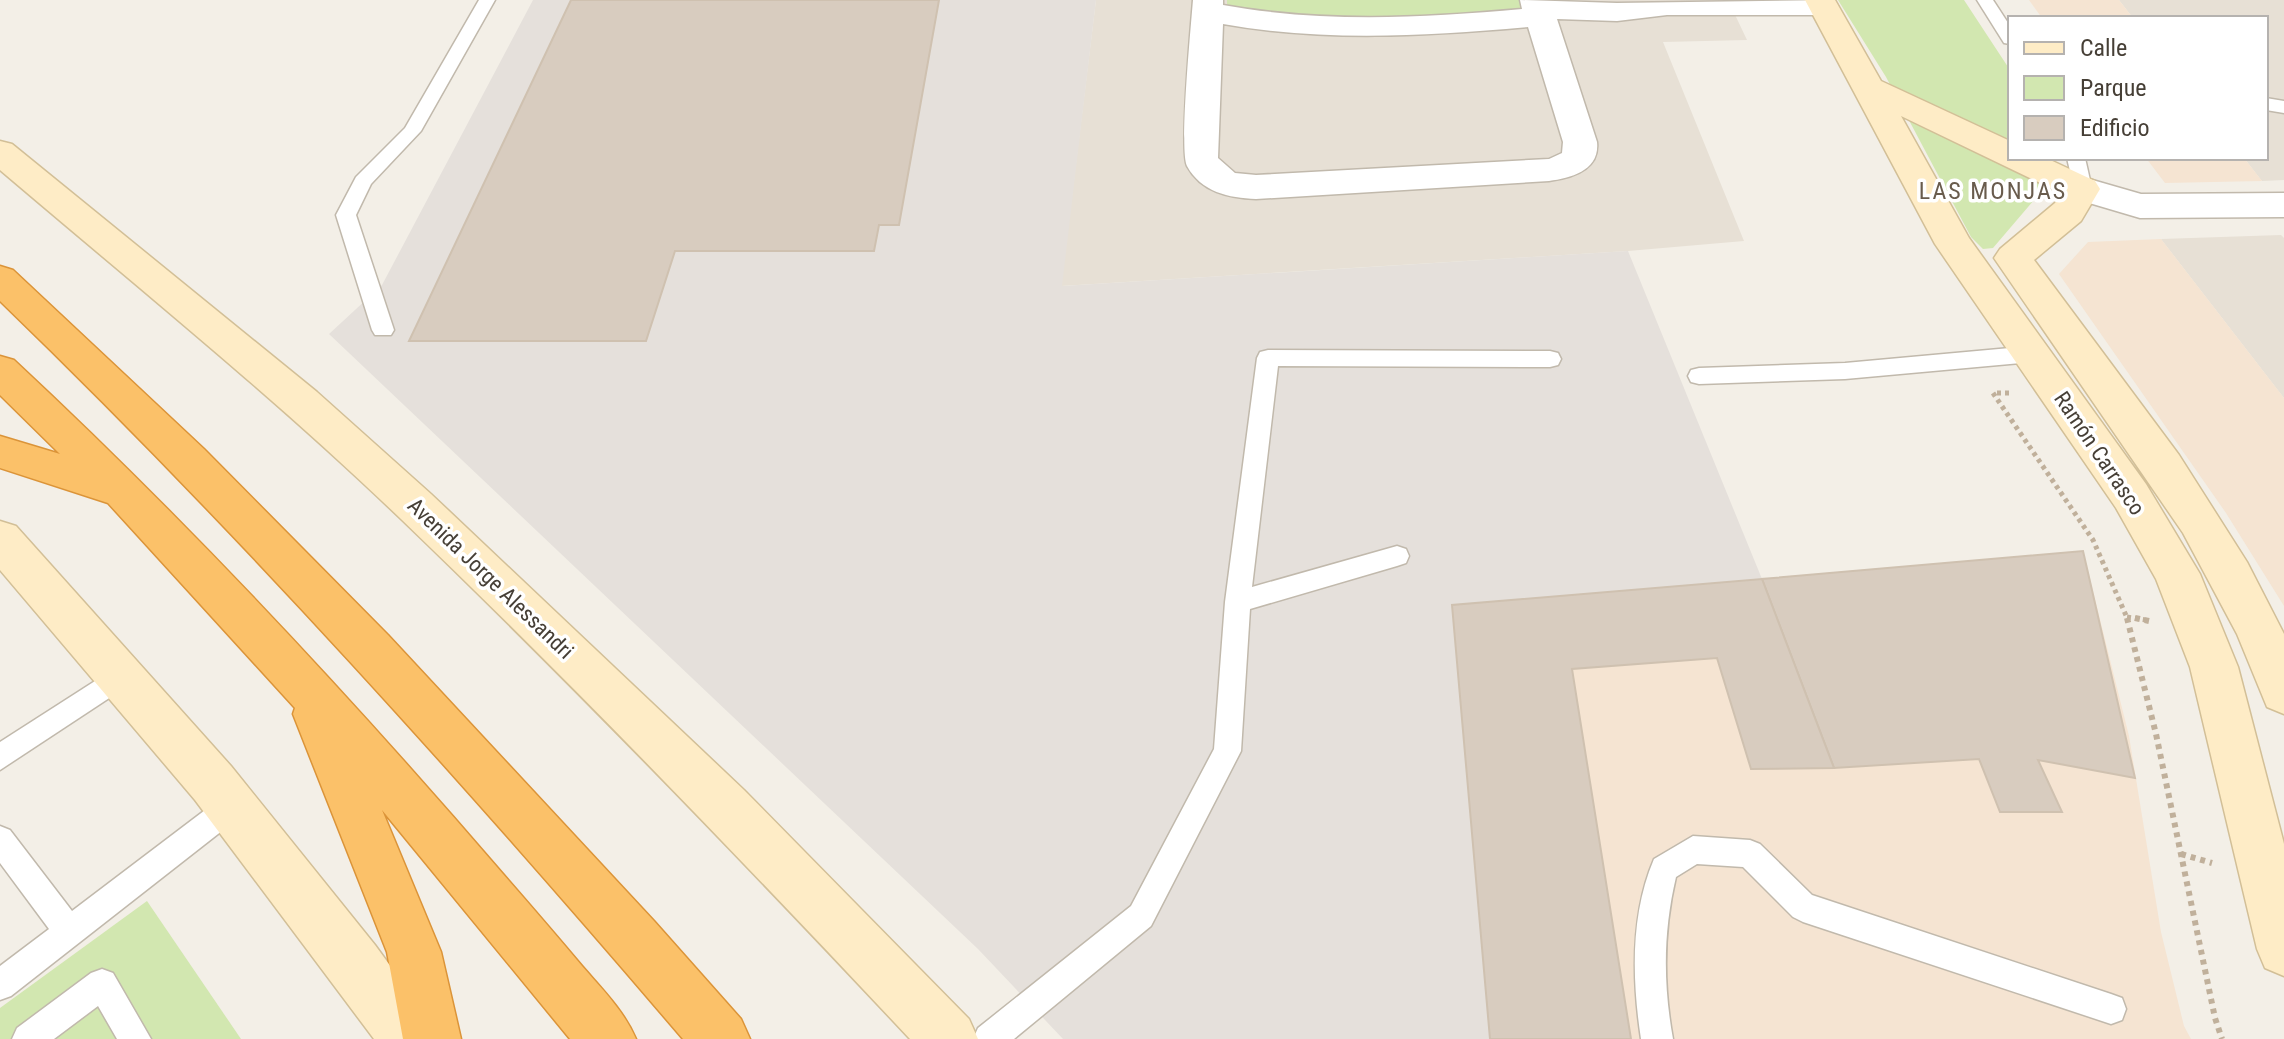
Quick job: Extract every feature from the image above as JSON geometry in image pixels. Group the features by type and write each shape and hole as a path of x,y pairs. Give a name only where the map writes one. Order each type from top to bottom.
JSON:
{"highway":[{"path":"0,279 199,470 385,662 544,834 721,1039"},
{"path":"0,371 201,569 304,682 607,1039"},
{"path":"0,452 123,490"},
{"path":"304,682 414,952 432,1039"}],"main road":[{"name":"Ramón Carrasco","path":"1826,12 2023,374 2155,534 2195,615 2229,720 2284,949"},
{"path":"1865,86 2008,154"},
{"name":"Avenida Jorge Alessandri","path":"0,152 302,403 428,516 726,807 949,1039"},
{"path":"1954,244 1980,256 2013,258 2068,212 2079,173 2025,160"},
{"name":"Ramón Carrasco","path":"2013,258 2207,531 2254,615 2284,692"},
{"path":"0,539 231,807 409,1039"}],"street":[{"path":"1537,9 1581,149 1575,161 1568,165 1549,170 1256,187 1231,185 1220,180 1210,174 1201,158 1208,6 1272,23 1342,28 1427,27 1537,9 1617,12 1698,30 1826,12"},
{"path":"2079,173 2140,206 2281,208"}],"lane":[{"path":"383,330 346,215 363,181 412,131 487,0"},
{"path":"1985,0 2008,36"},
{"path":"989,1039 1141,916 1227,751 1238,602 1268,358 1550,359"},
{"path":"1699,376 1845,371 2023,374"},
{"path":"1238,602 1397,556"},
{"path":"0,757 120,677"},
{"path":"0,985 231,807"},
{"path":"0,840 69,932"},
{"path":"1657,1039 1647,953 1654,905 1664,869 1693,850 1750,854 1803,907 2111,1009"},
{"path":"28,1039 102,984 135,1039"}],"path":[{"path":"2023,374 1993,393 2093,540 2127,617 2156,734 2215,1018 2222,1039"},
{"path":"2127,617 2157,622"},
{"path":"2181,854 2212,863"}],"shaded area":[{"path":"533,0 1096,0 1062,286 1628,251 1762,579 1452,605 1490,1039 1063,1039 978,949 329,334 382,285"},
{"path":"1096,0 1728,0 1747,40 1663,42 1744,241 1061,286"},
{"path":"2029,0 2119,0 2131,16 2041,16"},
{"path":"2119,0 2284,0 2284,180 2262,181 2246,160 2268,160 2268,16 2131,16"},
{"path":"2148,160 2246,160 2262,181 2165,183"},
{"path":"2281,235 2284,238 2284,398 2161,239"},
{"path":"2161,239 2284,398 2284,606 2226,513 2059,274 2088,242"},
{"path":"2083,551 2129,736 2161,932 2184,1026 2191,1039 1490,1039 1452,605"}],"green space":[{"path":"1227,0 1520,0 1526,10 1347,23 1227,7"},
{"path":"1838,0 1964,0 2008,67 2008,160 2052,160 2040,193 1993,248 1983,249 1971,237 1886,77"},
{"path":"147,901 241,1039 0,1039 0,1008"}],"building":[{"path":"571,0 939,0 899,225 879,225 874,251 675,251 646,341 409,341"},
{"path":"2083,551 2135,778 2038,760 2062,812 2000,812 1979,759 1834,768 1762,579"},
{"path":"1762,579 1834,768 1751,769 1717,658 1572,669 1631,1039 1490,1039 1452,605"}],"district":[{"name":"LAS MONJAS","path":"1993,191"}]}
